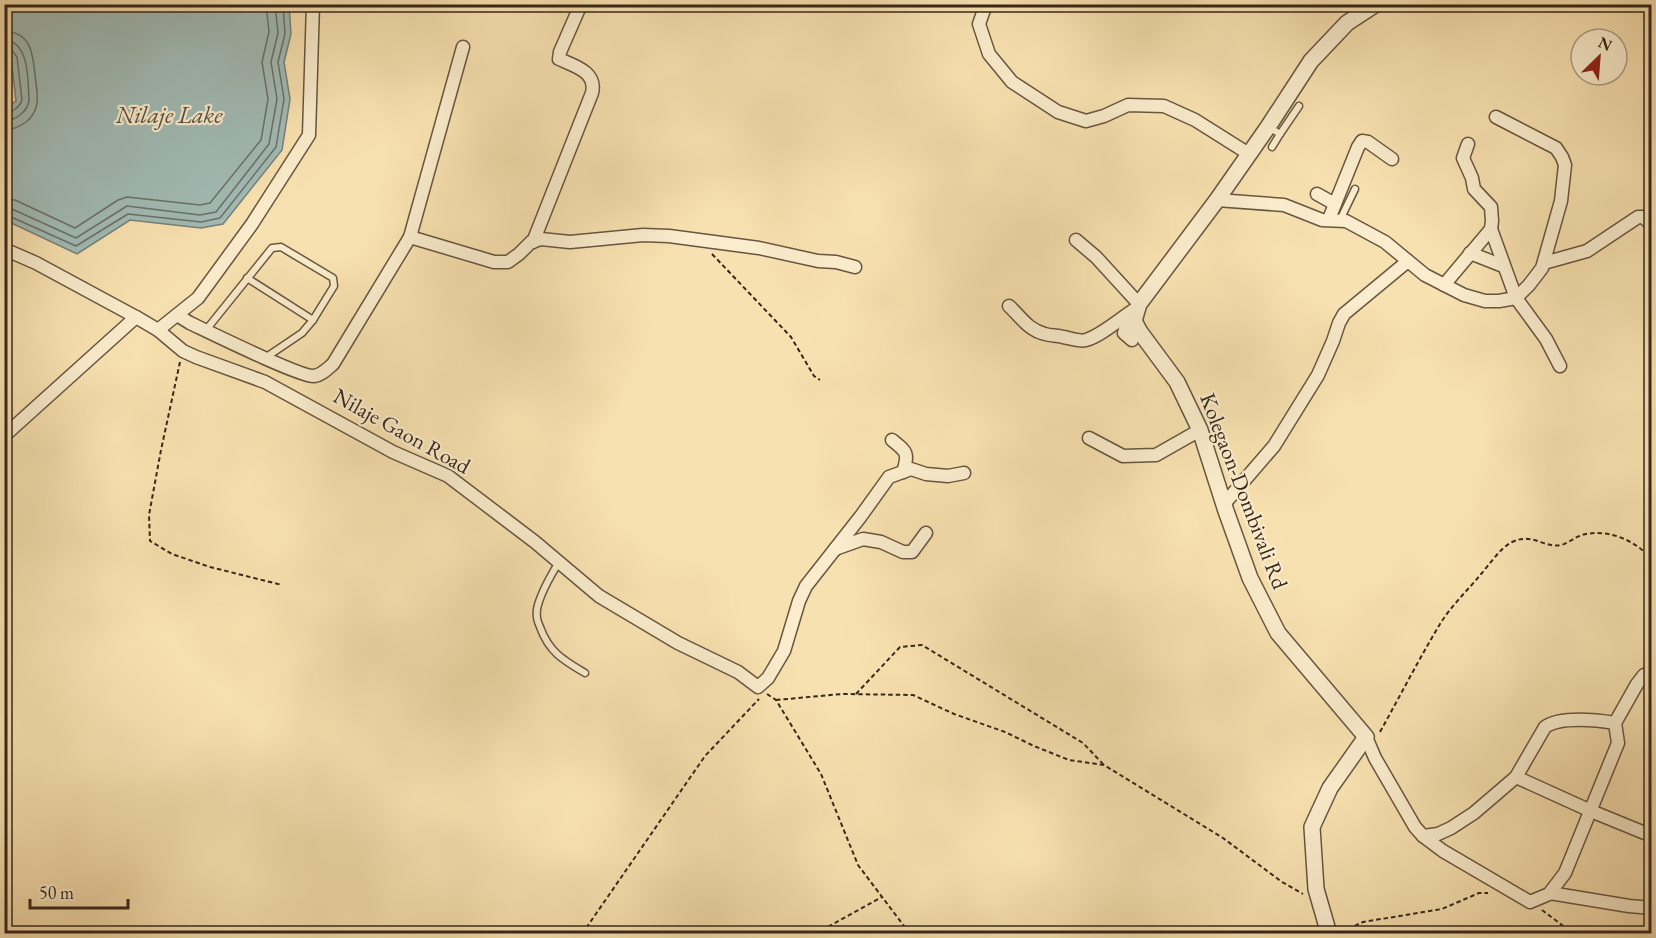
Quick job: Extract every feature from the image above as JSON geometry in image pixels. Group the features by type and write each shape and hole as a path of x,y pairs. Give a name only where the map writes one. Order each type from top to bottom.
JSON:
{"street":[{"path":"158,330 198,298 252,224 309,135 313,4"},
{"path":"533,242 594,85 590,76 559,59 581,4"},
{"path":"986,4 979,24 989,54 1012,82 1058,111 1086,121 1128,105 1164,106 1195,120 1249,154"},
{"path":"1132,340 1125,330 1137,311 1249,154 1274,131 1311,61 1347,23 1376,4"},
{"path":"177,315 206,331 312,376 324,372 333,364 410,237 463,47"},
{"path":"1217,200 1284,205 1322,220 1346,221 1385,242 1425,275 1464,296 1485,301 1516,298 1529,285 1544,263 1561,201 1565,165 1556,148 1497,117"},
{"path":"1335,220 1335,204 1362,141 1368,142 1392,159"},
{"path":"1468,144 1463,158 1474,189 1491,207 1491,229 1516,298 1546,339 1560,366"},
{"path":"1317,194 1335,204"},
{"path":"1544,263 1587,251 1638,217 1643,217 1652,225"},
{"path":"1444,285 1491,229"},
{"path":"410,237 494,262 507,262 533,242 541,239 570,242 643,235 669,236 759,248 855,267"},
{"path":"1076,240 1096,257 1137,311"},
{"name":"Nilaje Gaon Road","path":"4,249 36,263 136,316 158,330 183,351 269,384 393,452 448,476 517,528 599,596 678,643 738,672 762,690"},
{"path":"1470,253 1503,266"},
{"path":"1224,504 1274,446 1318,375 1344,314 1408,261"},
{"path":"1009,306 1026,325 1035,331 1081,341 1100,333 1137,311"},
{"name":"Kolegaon-Dombivali Rd","path":"1137,311 1140,332 1176,382 1200,430 1250,578 1278,633 1368,742"},
{"path":"4,436 136,316"},
{"path":"269,384 282,365"},
{"path":"1089,438 1123,456 1156,454 1200,430"},
{"path":"892,440 906,451 907,459 903,472"},
{"path":"762,690 784,651 799,601 806,586 889,477 910,469 926,474 948,476 964,473"},
{"path":"834,550 863,539 903,552 912,552 926,533"},
{"path":"1329,933 1316,889 1312,827 1330,788 1368,742 1410,818 1423,836 1443,851 1530,902 1550,893 1565,873 1618,743 1615,723 1637,684 1644,675 1652,673"},
{"path":"1423,836 1438,834 1451,828 1474,813 1516,777 1545,727 1550,723 1585,719 1615,723"},
{"path":"1516,777 1652,836"},
{"path":"1550,893 1652,908"}],"lane":[{"path":"1272,147 1274,131 1299,106"},
{"path":"1335,220 1355,189"},
{"path":"206,331 272,248 281,247 333,279 334,286 302,333 266,358"},
{"path":"247,278 313,320"},
{"path":"559,562 549,579 537,609 537,619 548,646 562,660 585,673"}],"path":[{"path":"700,241 791,337 814,376 820,380"},
{"path":"183,351 149,515 150,541 172,554 210,567 282,585"},
{"path":"1368,742 1442,622 1510,542 1531,538 1562,545 1583,535 1603,534 1633,542 1652,560"},
{"path":"856,694 900,648 922,645 1083,743 1104,765 1223,838 1282,882 1320,904"},
{"path":"582,933 705,756 762,690"},
{"path":"910,933 858,865 821,774 776,700 819,695 913,695 1069,760 1104,765"},
{"path":"1343,933 1363,922 1442,909 1479,893 1512,892"},
{"path":"815,933 882,897"},
{"path":"1530,902 1574,933"},
{"path":"1559,933 1562,925"}],"water":[{"name":"Nilaje Lake","path":"5,4 289,5 291,34 284,62 290,99 282,150 223,224 201,228 130,220 77,254 5,220 5,109 16,101 11,58 5,51"}]}
